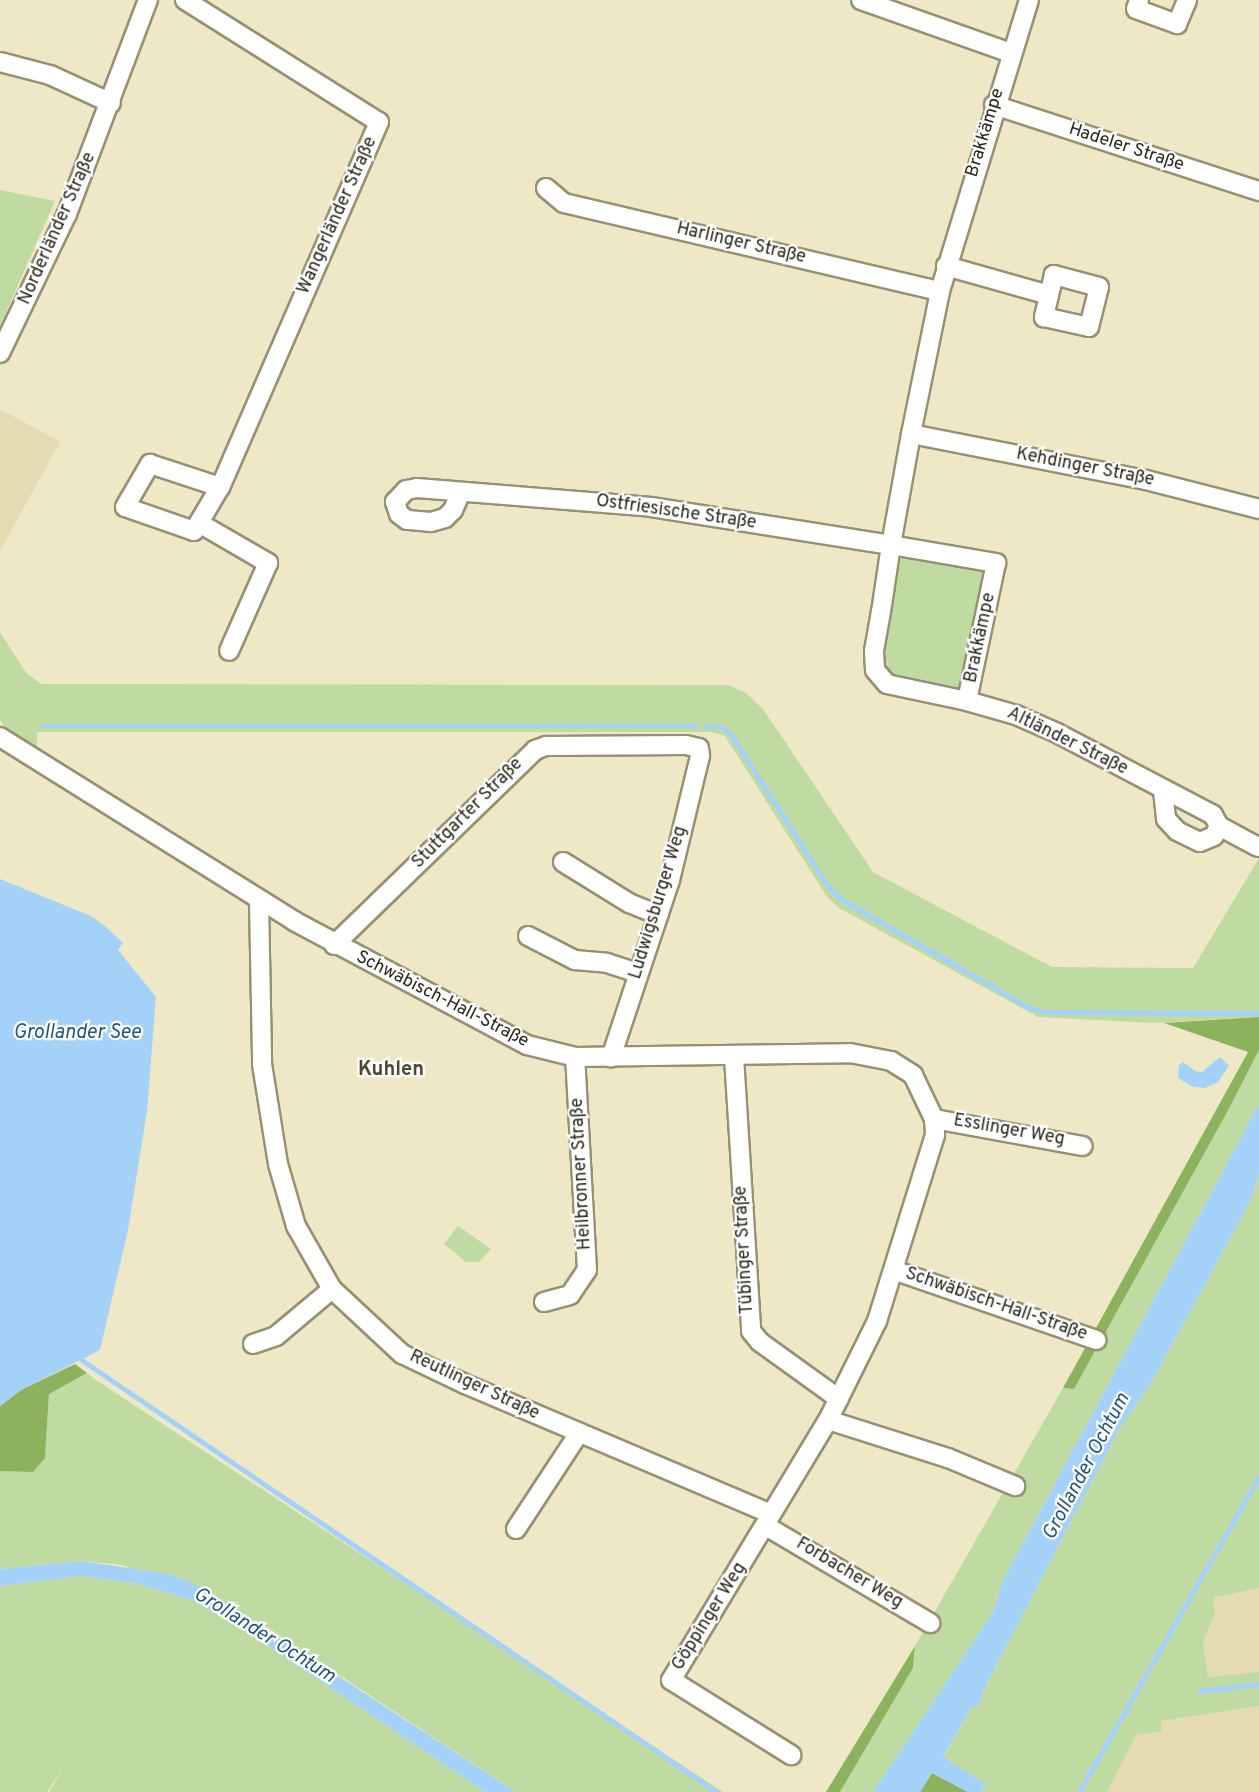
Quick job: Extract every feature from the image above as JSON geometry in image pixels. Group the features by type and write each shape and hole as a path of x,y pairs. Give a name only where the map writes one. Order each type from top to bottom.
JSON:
{"street":[{"name":"Norderländer Straße","path":"0,353 67,214 111,103 148,0"},
{"name":"Wangerländer Straße","path":"185,0 379,122 220,487"},
{"path":"861,0 1011,53"},
{"name":"Brakkämpe","path":"891,545 996,563 968,701 895,687 875,670 874,651 891,545 911,434 940,291 994,105 1029,0"},
{"path":"1139,0 1136,9 1178,24 1187,0"},
{"path":"0,62 50,75 111,103"},
{"name":"Hadeler Straße","path":"994,105 1259,191"},
{"name":"Harlinger Straße","path":"546,189 564,203 940,291"},
{"path":"946,266 1049,294"},
{"name":"Kehdinger Straße","path":"911,434 1146,480 1259,509"},
{"path":"150,464 220,487 194,531 125,507 150,464"},
{"name":"Ostfriesische Straße","path":"461,492 651,507 891,545"},
{"path":"199,523 268,563 229,651"},
{"name":"Altländer Straße","path":"968,701 1056,733 1213,815 1219,826 1258,846"},
{"name":"Schwäbisch-Hall-Straße","path":"0,737 259,901 334,945 527,1045 575,1057 734,1057 838,1052 891,1061 917,1080 934,1119 934,1141 896,1271 877,1321 839,1399 769,1520"},
{"name":"Stuttgarter Straße","path":"334,945 535,750 546,746 699,748"},
{"name":"Ludwigsburger Weg","path":"611,1057 659,915 692,790 699,748"},
{"path":"1163,790 1166,819 1177,831 1200,842 1214,836 1219,826"},
{"path":"563,862 629,903 659,915"},
{"name":"Reutlinger Straße","path":"259,901 262,1064 278,1164 296,1226 332,1289 402,1354 769,1520"},
{"path":"528,936 575,960 607,963 638,973"},
{"name":"Heilbronner Straße","path":"544,1302 570,1295 587,1270 575,1057"},
{"name":"Tübinger Straße","path":"734,1057 751,1332 760,1342 839,1399"},
{"name":"Esslinger Weg","path":"934,1119 1083,1146"},
{"name":"Schwäbisch-Hall-Straße","path":"896,1271 1096,1340"},
{"path":"253,1344 276,1336 332,1289"},
{"path":"828,1420 948,1458 1015,1486"},
{"path":"516,1529 579,1433"},
{"name":"Forbacher Weg","path":"769,1520 930,1623"},
{"name":"Göppinger Weg","path":"769,1520 671,1680 791,1755"}],"shaded area":[{"path":"0,409 60,442 0,551"},
{"path":"1259,1588 1259,1672 1208,1677 1203,1643 1215,1613 1213,1598"},
{"path":"1259,1706 1259,1792 1107,1792 1137,1734 1161,1732 1161,1721"}],"green space":[{"path":"0,190 55,201 0,326"},
{"path":"905,556 989,567 965,688 956,692 891,677 886,671 882,659 899,561"},
{"path":"0,632 27,674 42,684 728,685 746,693 763,709 873,872 1052,967 1193,968 1259,858 1259,1017 1154,1023 1038,1017 839,908 827,897 725,736 711,732 37,732 37,749 11,736 0,720"},
{"path":"1259,1017 1259,1050 1226,1114 1074,1389 1063,1388 1248,1052 1164,1023"},
{"path":"1259,1050 1259,1104 1002,1582 993,1612 873,1792 840,1792 913,1668 915,1646 1063,1388 1074,1389"},
{"path":"1259,1175 1259,1588 1213,1598 1215,1613 1203,1643 1208,1677 1259,1672 1259,1706 1161,1721 1161,1732 1137,1734 1107,1792 981,1792 986,1784 943,1758 971,1708 979,1705 985,1687 1120,1428 1150,1385 1249,1204"},
{"path":"458,1226 491,1249 479,1262 466,1262 444,1244"},
{"path":"75,1364 87,1373 49,1394 45,1458 33,1472 0,1471 0,1406 21,1390"},
{"path":"87,1373 723,1792 516,1792 259,1622 123,1565 81,1561 0,1569 0,1471 33,1471 45,1458 49,1394"},
{"path":"83,1576 139,1584 194,1601 234,1623 485,1792 49,1792 63,1768 47,1792 0,1792 0,1586"},
{"path":"915,1646 913,1668 840,1792 826,1792"},
{"path":"932,1773 968,1792 920,1792"}],"water":[{"name":"Grollander See","path":"0,879 91,916 106,927 123,943 118,950 156,997 147,1111 128,1230 100,1350 21,1390 0,1406"},
{"path":"1220,1057 1229,1066 1218,1082 1205,1088 1193,1087 1178,1078 1179,1065 1183,1062 1195,1071 1202,1072"},
{"name":"Grollander Ochtum","path":"1259,1104 1259,1175 1249,1204 1150,1385 1120,1428 985,1687 979,1705 971,1708 943,1757 986,1784 981,1792 968,1792 932,1773 920,1792 873,1792 993,1612 1002,1582"},
{"name":"Grollander Ochtum","path":"81,1561 169,1574 202,1587 516,1792 485,1792 234,1623 194,1601 139,1584 83,1576 0,1586 0,1569"}],"waterway":[{"path":"44,726 697,726"},
{"path":"706,727 721,727 731,734 827,884 841,899 1028,1007 1045,1012 1259,1013"},
{"path":"82,1360 717,1792"},
{"path":"1079,1792 1259,1477"},
{"path":"1199,1691 1259,1684"}],"district":[{"name":"Kuhlen","path":"391,1070"}]}
